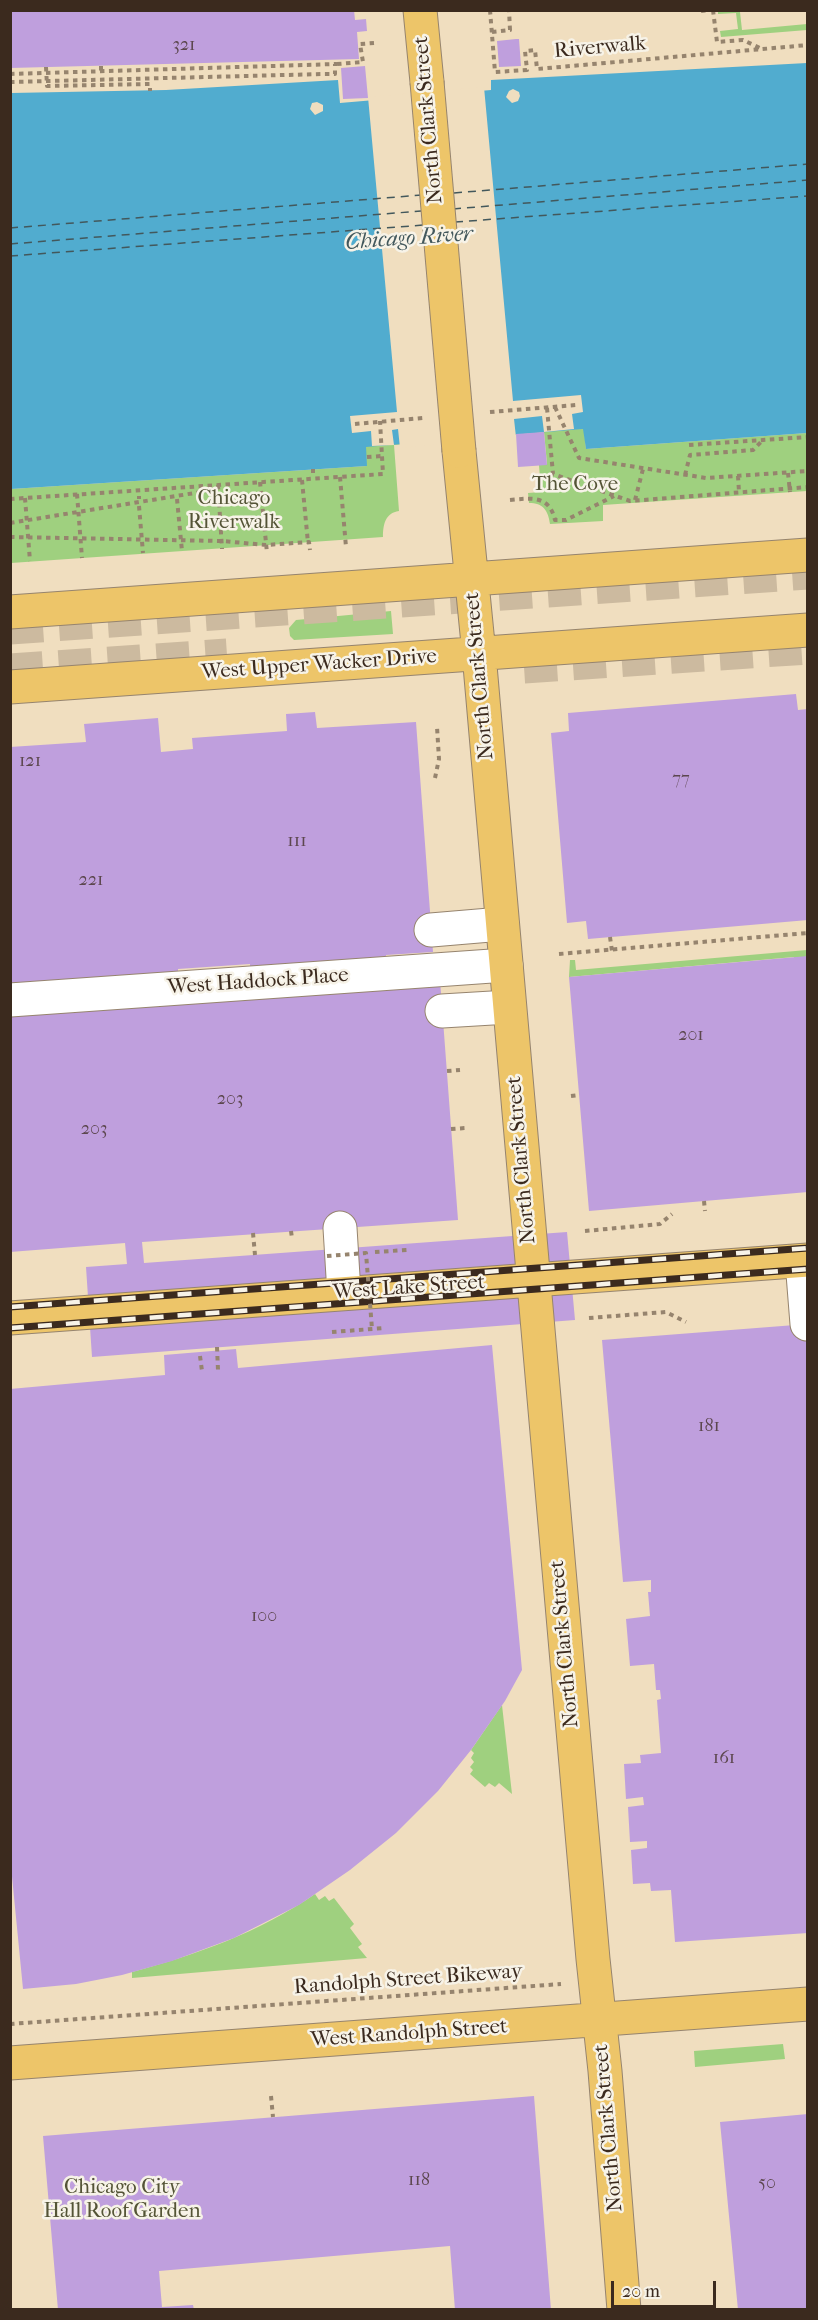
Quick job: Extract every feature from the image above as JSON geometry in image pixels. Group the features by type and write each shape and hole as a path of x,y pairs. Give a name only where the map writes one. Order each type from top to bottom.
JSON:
{"main road":[{"name":"North Clark Street","path":"420,10 479,654 624,2310"},
{"path":"10,612 807,555"},
{"name":"West Upper Wacker Drive","path":"10,687 807,630"},
{"name":"West Lake Street","path":"10,1318 805,1260"},
{"name":"West Randolph Street","path":"10,2063 807,2004"}],"lane":[{"path":"431,930 502,924"},
{"name":"West Haddock Place","path":"10,1000 127,984 506,964"},
{"path":"442,1011 509,1007"},
{"path":"333,1242 344,1293"},
{"path":"805,1260 807,1324"}],"path":[{"name":"Riverwalk","path":"490,10 495,72 527,70 525,51 535,50 537,69 807,45"},
{"path":"492,32 510,30 509,10"},
{"path":"701,11 711,10 717,42 743,40 761,49"},
{"path":"10,74 101,69 363,62 360,44 374,43"},
{"path":"10,81 335,74 336,64"},
{"path":"46,68 47,86 150,84 150,91"},
{"path":"576,405 555,407 579,458 706,478 807,471"},
{"path":"547,408 553,474 630,501 807,488"},
{"path":"10,499 384,474 380,421 355,424"},
{"path":"689,446 807,437"},
{"path":"685,475 690,455 753,450 762,440"},
{"path":"366,458 382,456"},
{"path":"635,500 643,469"},
{"path":"788,473 790,491"},
{"path":"738,476 739,492"},
{"path":"340,477 346,548"},
{"path":"302,480 310,550"},
{"path":"260,482 267,553"},
{"path":"218,485 222,549"},
{"path":"10,523 207,491 206,486"},
{"path":"77,494 82,558"},
{"path":"510,500 539,498 548,503 555,520 566,520 615,495"},
{"path":"25,498 30,561"},
{"path":"177,499 182,551"},
{"path":"139,506 143,554"},
{"path":"10,537 222,541 266,545 308,543"},
{"path":"435,778 439,759 437,727"},
{"path":"560,954 807,933"},
{"path":"610,937 612,951"},
{"path":"447,1071 460,1070"},
{"path":"571,1096 579,1095"},
{"path":"451,1129 466,1128"},
{"path":"704,1201 705,1211"},
{"path":"585,1231 660,1224 672,1214"},
{"path":"291,1231 292,1238"},
{"path":"253,1233 255,1255"},
{"path":"333,1242 366,1253 407,1250"},
{"path":"332,1332 372,1329 366,1253"},
{"path":"589,1318 666,1312 686,1322"},
{"path":"217,1347 218,1370"},
{"path":"200,1356 202,1371"},
{"name":"Randolph Street Bikeway","path":"10,2024 595,1982"},
{"path":"271,2096 273,2117"}],"green space":[{"path":"718,11 756,11 740,12 742,30 807,24 807,30 721,37 720,31 738,29 736,13 718,14"},
{"name":"Chicago Riverwalk","path":"584,429 586,449 807,433 807,491 603,505 603,521 550,524 544,508 538,504 529,503 528,493 541,492 539,465 547,464 544,432 394,445 399,511 388,517 384,524 383,537 11,563 11,489 367,466 352,433"},
{"path":"391,611 393,634 294,640 290,636 289,628 296,620"},
{"path":"807,950 807,1111 794,957 569,977 570,960 575,960 576,970"},
{"path":"502,1705 512,1794 499,1783 495,1787 489,1783 485,1787 470,1774 473,1770 470,1767 474,1762 471,1758 474,1753 471,1750"},
{"path":"315,1894 319,1900 325,1896 329,1901 334,1898 354,1924 350,1928 362,1944 358,1947 367,1958 132,1978 132,1972 204,1950 250,1931"},
{"path":"783,2044 785,2059 695,2067 694,2051"}],"water":[{"name":"Chicago River","path":"807,63 807,433 586,449 583,429 366,447 367,466 11,489 11,93 166,90 338,80 340,103 491,90 491,80","holes":["513,89 519,92 520,96 518,101 512,103 506,97","317,102 323,105 323,111 315,115 310,109 312,103"]}],"pier":[{"path":"484,87 513,401 581,395 583,412 572,414 574,429 544,432 542,416 514,419 516,437 400,448 398,429 392,430 394,445 372,446 371,431 352,433 350,416 397,412 368,97"}],"building":[{"path":"10,10 354,10 355,20 366,19 367,31 357,32 359,59 10,68"},
{"path":"519,39 521,66 499,67 497,41"},
{"path":"365,66 368,98 343,99 341,68"},
{"path":"544,432 547,465 518,467 516,434"},
{"path":"796,694 798,710 808,709 808,920 588,939 586,921 567,923 551,733 569,731 568,713"},
{"path":"315,712 317,728 416,722 433,952 386,955 386,958 250,968 250,964 178,969 178,972 10,985 10,747 86,742 84,724 158,718 161,752 193,749 192,738 287,731 286,714"},
{"path":"808,956 808,1192 589,1211 569,977"},
{"path":"440,980 458,1220 142,1242 144,1263 567,1232 575,1320 92,1357 86,1267 127,1264 125,1243 10,1252 10,1012"},
{"path":"808,1324 808,1933 675,1942 671,1890 651,1891 650,1883 633,1884 631,1850 647,1848 647,1841 630,1842 628,1807 644,1805 643,1797 626,1799 624,1764 641,1763 640,1755 661,1753 657,1700 661,1699 660,1690 656,1690 654,1664 630,1666 626,1619 650,1616 648,1592 651,1592 651,1580 623,1582 602,1340"},
{"path":"492,1345 522,1670 505,1701 471,1750 438,1791 396,1833 350,1870 299,1905 234,1938 172,1961 122,1975 76,1984 23,1989 10,1856 10,1389 165,1375 164,1355 236,1349 238,1368"},
{"path":"534,2096 551,2310 455,2310 450,2246 159,2271 162,2307 193,2305 194,2310 58,2310 43,2136"},
{"path":"808,2114 808,2310 738,2310 720,2122"}],"ferry route":[{"path":"454,193 808,164"},
{"path":"453,209 808,180"},
{"path":"10,228 422,195"},
{"path":"455,222 808,196"},
{"path":"10,244 421,211"},
{"path":"10,256 424,225"}],"tunnel":[{"path":"10,628 808,573"},
{"path":"524,667 808,648"},
{"path":"10,670 227,655"}],"railway":[{"path":"10,1307 808,1248"},
{"path":"10,1328 808,1269"}],"park label":[{"name":"The Cove","path":"575,485"},
{"name":"Chicago City Hall Roof Garden","path":"122,2200"}]}
